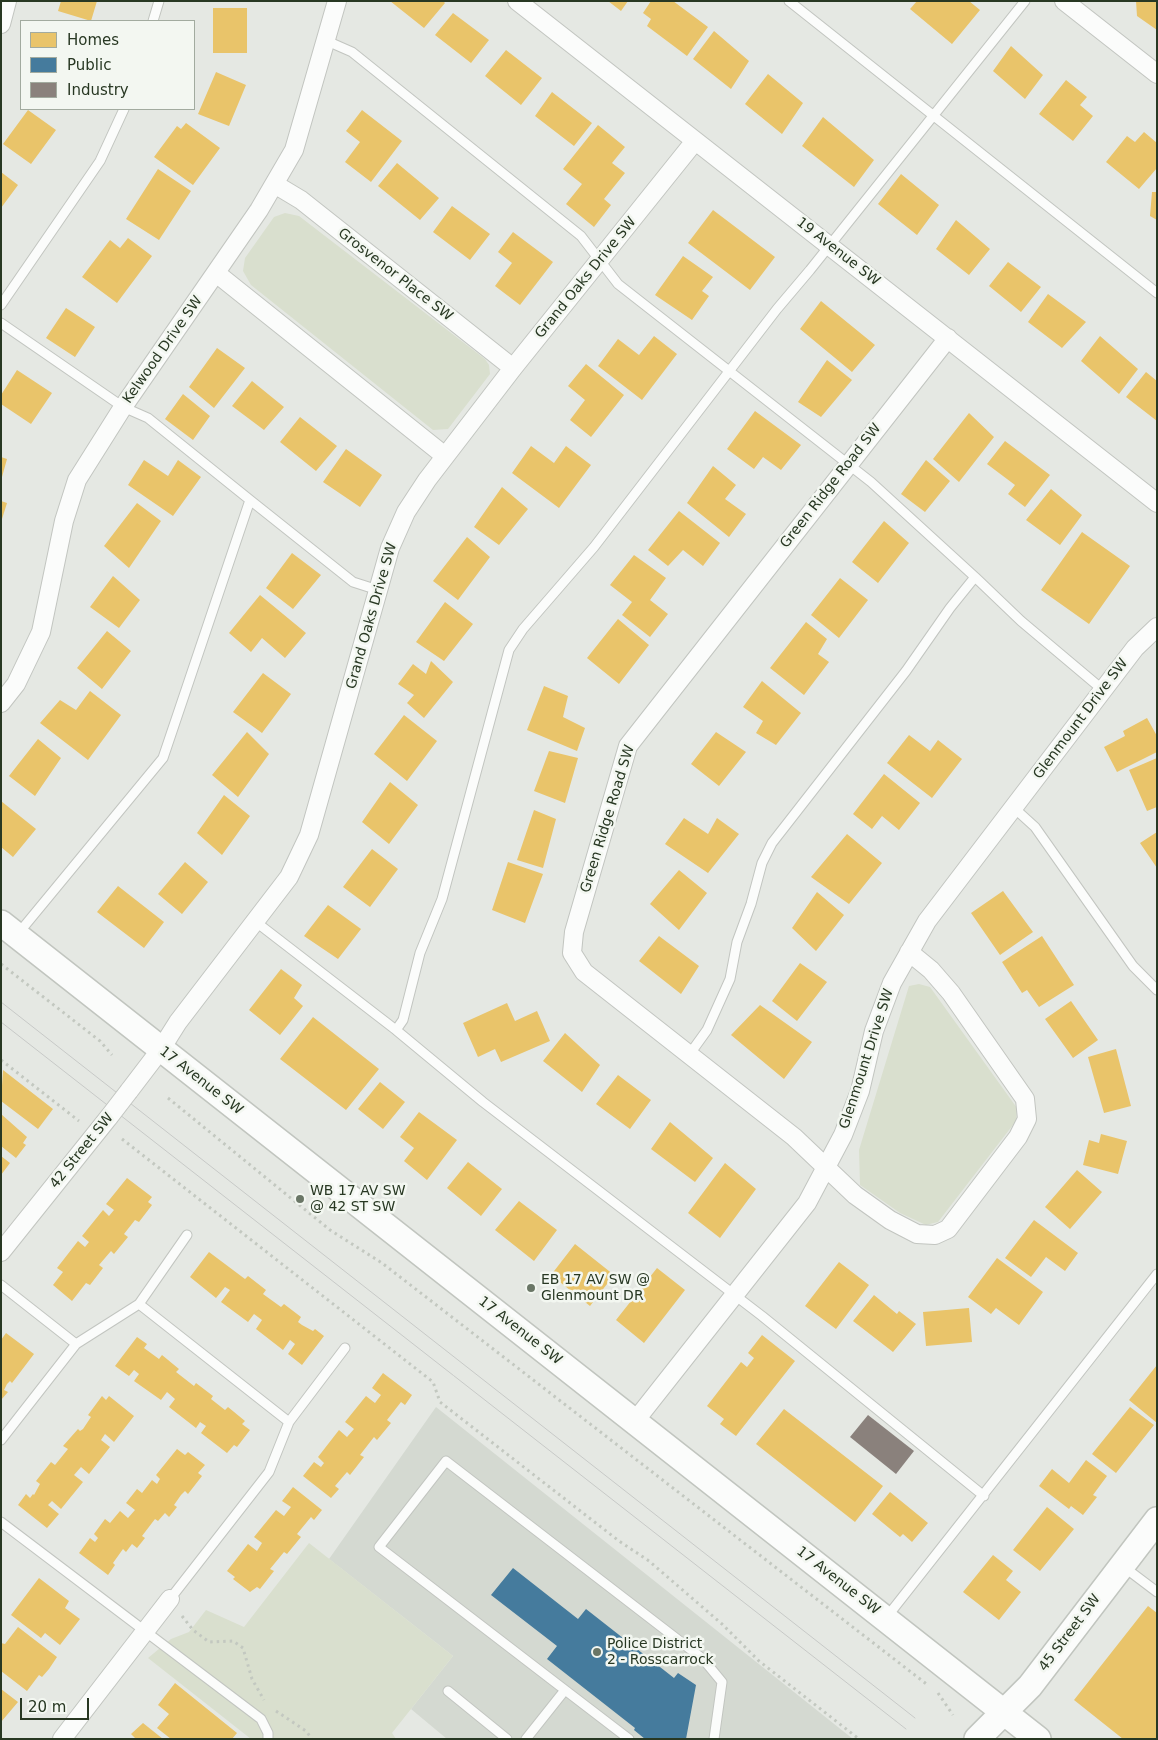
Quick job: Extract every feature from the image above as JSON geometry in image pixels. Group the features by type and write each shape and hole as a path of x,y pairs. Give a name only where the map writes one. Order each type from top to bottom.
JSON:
{"main road":[{"name":"17 Avenue SW","path":"9,929 1038,1739"},
{"name":"45 Street SW","path":"977,1739 1030,1686 1157,1520"}],"street":[{"path":"1,24 7,1"},
{"name":"Kelwood Drive SW","path":"1,703 16,684 41,632 64,521 77,480 123,407 276,185 294,150 337,1"},
{"name":"19 Avenue SW","path":"517,1 1157,503"},
{"path":"1064,1 1157,74"},
{"name":"Grand Oaks Drive SW","path":"161,1050 178,1022 289,878 309,835 390,548 406,512 445,456 513,368 695,141"},
{"name":"Grosvenor Place SW","path":"276,185 301,200 513,368"},
{"path":"216,274 445,456"},
{"name":"Green Ridge Road SW","path":"909,952 932,970 951,993 1025,1099 1027,1119 1018,1137 948,1229 935,1235 917,1234 890,1220 855,1195 794,1137 584,972 572,953 574,932 628,746 948,338"},
{"name":"Glenmount Drive SW","path":"635,1421 807,1202 843,1135 860,1091 874,1031 892,983 927,921 1135,648 1157,627"},
{"name":"42 Street SW","path":"1,1252 161,1050"},
{"path":"62,1739 170,1599"}],"lane":[{"path":"153,20 159,1"},
{"path":"789,1 1157,293"},
{"path":"396,1030 403,1020 420,953 442,899 509,650 523,628 594,547 728,372 1025,1"},
{"path":"327,41 352,52 468,142 581,236 618,284 728,372 848,464 917,522 1021,622 1103,690"},
{"path":"1,305 100,162 124,110"},
{"path":"1,324 123,407 148,418 354,582 378,590"},
{"path":"9,929 163,758 250,500"},
{"path":"690,1055 707,1030 730,979 737,942 751,904 762,863 772,843 900,679 950,608 976,578"},
{"path":"1013,807 1035,827 1133,966 1157,990"},
{"path":"256,922 396,1030 483,1102 734,1294 959,1473 984,1496"},
{"path":"1,1440 76,1344 139,1304 187,1235"},
{"path":"886,1619 1157,1274"},
{"path":"1,1285 76,1344"},
{"path":"139,1304 289,1422"},
{"path":"170,1599 269,1472 289,1422 345,1348"},
{"path":"629,1739 379,1547 446,1461 703,1659 722,1682 714,1739"},
{"path":"3,1527 261,1719 268,1733 268,1739"},
{"path":"1122,1565 1157,1592"},
{"path":"526,1739 565,1690"},
{"path":"448,1691 507,1739"}],"path":[{"path":"1,964 100,1041 112,1055"},
{"path":"1,1060 79,1121"},
{"path":"168,1098 330,1230 382,1263 938,1693 953,1714"},
{"path":"122,1139 433,1382 440,1402 619,1541 650,1561 722,1624 759,1661 859,1739"},
{"path":"170,1599 192,1630 209,1642 233,1641 243,1648 252,1679 263,1699 284,1718 306,1731 312,1739"}],"shaded area":[{"path":"436,1407 853,1739 447,1739 411,1709 453,1656 329,1559"}],"green space":[{"path":"285,213 299,216 485,359 489,365 490,374 448,429 433,430 251,285 243,271 245,258 274,217"},
{"path":"919,984 930,987 1017,1108 1016,1121 938,1222 926,1225 900,1213 860,1185 859,1150 909,986"},
{"path":"309,1543 453,1656 392,1733 396,1739 251,1739 148,1658 171,1639 189,1632 206,1610 244,1627"}],"building: Homes":[{"path":"61,1 97,1 91,20 58,11"},
{"path":"390,1 443,1 445,3 424,28"},
{"path":"608,1 628,1 621,11"},
{"path":"651,1 673,1 708,27 687,56 647,26 651,19 643,13"},
{"path":"917,1 969,1 980,10 952,44 910,9"},
{"path":"1136,1 1157,1 1157,30 1137,16"},
{"path":"213,8 247,8 247,53 213,53"},
{"path":"453,13 489,40 471,63 435,35"},
{"path":"714,31 749,61 731,89 693,59"},
{"path":"1011,46 1043,75 1025,99 993,71"},
{"path":"506,50 542,78 521,105 485,76"},
{"path":"216,72 246,85 229,126 198,114"},
{"path":"768,74 803,103 782,134 745,104"},
{"path":"1066,80 1087,97 1080,105 1093,116 1073,141 1039,114"},
{"path":"552,92 592,123 574,146 535,116"},
{"path":"28,110 56,130 31,164 3,144"},
{"path":"362,110 402,141 371,182 345,162 360,142 346,131"},
{"path":"823,117 874,160 854,187 802,146"},
{"path":"186,123 220,148 193,185 154,157 177,126 181,129"},
{"path":"598,125 625,147 612,163 625,173 604,199 611,205 594,227 566,204 582,184 563,169"},
{"path":"1144,132 1157,143 1157,168 1139,189 1106,162 1127,136 1135,142"},
{"path":"397,163 439,198 420,220 378,186"},
{"path":"158,169 191,191 159,240 126,219"},
{"path":"1,172 18,185 1,208"},
{"path":"901,174 939,205 917,235 878,204"},
{"path":"1152,192 1157,192 1157,220 1150,216"},
{"path":"452,206 490,234 470,260 433,232"},
{"path":"713,210 775,257 750,290 688,243"},
{"path":"956,220 990,249 969,275 936,249"},
{"path":"513,232 553,262 520,305 495,286 512,263 498,252"},
{"path":"128,238 152,256 117,303 82,277 110,240 120,248"},
{"path":"683,256 713,277 702,291 709,296 692,320 655,295"},
{"path":"1008,262 1041,287 1021,312 989,286"},
{"path":"1048,294 1086,322 1062,348 1028,322"},
{"path":"821,301 875,345 852,372 800,329"},
{"path":"66,308 95,327 75,357 46,338"},
{"path":"654,336 677,354 642,400 598,366 618,339 639,355"},
{"path":"1100,336 1138,369 1119,394 1081,361"},
{"path":"217,348 245,368 214,408 189,387"},
{"path":"827,360 852,380 821,417 798,402"},
{"path":"586,364 624,395 591,437 570,420 585,400 568,386"},
{"path":"17,370 52,393 31,424 1,404 1,395"},
{"path":"1146,372 1157,381 1157,421 1126,397"},
{"path":"252,381 284,407 264,430 232,406"},
{"path":"183,394 210,416 193,440 165,419"},
{"path":"755,411 801,445 781,470 763,457 754,469 727,449"},
{"path":"969,413 994,437 959,482 933,459"},
{"path":"300,417 337,446 316,471 280,442"},
{"path":"1005,441 1050,475 1025,507 1008,494 1015,485 987,464"},
{"path":"531,446 554,463 566,446 591,465 559,508 512,473"},
{"path":"346,449 382,475 360,507 323,482"},
{"path":"1,457 7,459 2,477 1,477"},
{"path":"144,460 168,476 178,460 201,477 173,516 128,485"},
{"path":"926,460 950,481 925,512 901,494"},
{"path":"713,466 736,485 725,499 746,514 729,537 687,503"},
{"path":"502,487 528,509 499,545 474,527"},
{"path":"1051,489 1082,515 1060,545 1026,520"},
{"path":"1,501 7,503 2,519 1,519"},
{"path":"137,503 161,521 129,568 104,546"},
{"path":"679,511 720,543 703,566 683,550 668,566 648,550"},
{"path":"884,521 909,543 878,583 852,562"},
{"path":"1082,532 1130,566 1089,624 1041,590"},
{"path":"467,537 490,557 458,600 433,581"},
{"path":"292,553 321,575 293,609 266,588"},
{"path":"634,555 666,578 650,600 668,614 650,637 622,615 632,602 610,585"},
{"path":"113,576 140,600 119,628 90,607"},
{"path":"840,578 868,600 839,638 811,615"},
{"path":"260,595 306,633 285,658 262,638 251,652 229,633"},
{"path":"445,602 473,624 444,661 416,642"},
{"path":"618,619 649,645 619,684 587,658"},
{"path":"806,622 827,639 818,654 829,662 804,695 770,668"},
{"path":"107,631 131,651 102,689 77,668"},
{"path":"431,661 453,682 424,718 407,703 414,695 398,684 413,664 426,674"},
{"path":"263,673 291,694 262,733 233,712"},
{"path":"762,681 801,713 776,745 756,733 763,721 743,707"},
{"path":"544,686 568,696 563,717 585,728 577,751 527,730"},
{"path":"90,691 121,715 88,760 40,723 60,700 76,710"},
{"path":"404,715 437,741 407,781 374,754"},
{"path":"1147,718 1157,736 1157,752 1117,772 1104,747 1125,736 1123,731"},
{"path":"247,732 269,754 238,797 212,775"},
{"path":"716,732 746,752 719,786 691,764"},
{"path":"909,735 930,751 938,740 962,759 932,798 887,763"},
{"path":"38,739 61,758 35,796 9,776"},
{"path":"549,751 578,758 565,803 534,791"},
{"path":"1157,758 1157,807 1147,811 1129,770"},
{"path":"884,774 920,803 899,830 882,816 872,829 853,814"},
{"path":"390,782 418,805 389,844 362,822"},
{"path":"224,795 250,816 222,855 197,833"},
{"path":"1,801 36,829 13,857 1,847"},
{"path":"534,810 556,819 543,868 517,860"},
{"path":"684,818 708,834 717,818 739,834 708,873 665,844"},
{"path":"1157,832 1157,868 1140,843"},
{"path":"847,834 882,863 849,904 811,877"},
{"path":"372,849 398,869 370,907 343,887"},
{"path":"185,862 208,882 182,914 158,894"},
{"path":"508,862 543,874 525,923 492,910"},
{"path":"679,870 707,893 679,930 650,904"},
{"path":"118,886 164,922 144,948 97,912"},
{"path":"1003,891 1033,932 1000,955 971,913"},
{"path":"817,892 844,915 816,951 792,928"},
{"path":"328,905 361,929 338,959 304,936"},
{"path":"659,936 699,966 681,994 639,961"},
{"path":"1042,936 1074,985 1039,1007 1027,990 1022,993 1002,962"},
{"path":"800,963 827,982 797,1021 772,1001"},
{"path":"281,969 302,985 294,998 303,1006 280,1035 249,1010"},
{"path":"1071,1001 1098,1040 1073,1058 1045,1019"},
{"path":"507,1003 515,1021 537,1011 550,1041 501,1062 495,1049 478,1057 463,1023"},
{"path":"760,1005 812,1042 784,1079 731,1035"},
{"path":"313,1017 379,1069 346,1110 280,1059"},
{"path":"565,1033 600,1065 582,1092 543,1061"},
{"path":"1116,1049 1131,1106 1104,1113 1088,1057"},
{"path":"3,1070 53,1109 38,1129 1,1101"},
{"path":"618,1075 651,1100 630,1129 596,1104"},
{"path":"380,1082 405,1102 383,1129 358,1109"},
{"path":"419,1112 457,1140 427,1180 404,1161 414,1148 400,1137"},
{"path":"1,1114 27,1137 23,1143 26,1145 16,1158 1,1146"},
{"path":"670,1122 713,1158 695,1182 651,1149"},
{"path":"1101,1134 1127,1141 1118,1174 1083,1165 1089,1140 1099,1143"},
{"path":"1,1156 10,1163 1,1175"},
{"path":"468,1162 502,1189 481,1216 447,1188"},
{"path":"725,1163 756,1189 720,1238 688,1213"},
{"path":"1077,1170 1102,1192 1070,1229 1045,1207"},
{"path":"127,1178 152,1197 148,1202 152,1205 139,1222 135,1220 124,1234 128,1237 114,1254 111,1251 99,1265 103,1268 90,1285 86,1283 72,1301 53,1285 63,1272 57,1268 78,1241 85,1247 89,1242 82,1236 103,1210 109,1216 114,1210 106,1204"},
{"path":"519,1201 557,1230 534,1261 495,1230"},
{"path":"1034,1220 1078,1253 1065,1271 1046,1257 1031,1277 1005,1258"},
{"path":"575,1244 614,1275 590,1306 551,1275"},
{"path":"209,1252 245,1279 248,1276 266,1290 263,1294 281,1307 284,1304 301,1317 298,1322 302,1325 313,1331 315,1329 324,1336 302,1365 288,1354 295,1344 290,1340 283,1350 256,1329 262,1320 254,1314 248,1322 221,1302 230,1290 225,1287 216,1298 190,1277"},
{"path":"997,1258 1043,1292 1019,1325 996,1308 991,1314 968,1297"},
{"path":"839,1262 869,1285 836,1329 805,1306"},
{"path":"657,1268 685,1290 644,1343 616,1320"},
{"path":"874,1295 897,1314 899,1311 916,1324 893,1352 853,1321"},
{"path":"969,1308 972,1342 926,1346 923,1312"},
{"path":"6,1333 34,1354 12,1383 10,1381 7,1384 4,1390 8,1392 1,1400 1,1340"},
{"path":"762,1335 795,1361 736,1436 720,1424 724,1419 707,1406 741,1362 747,1367 754,1358 748,1353"},
{"path":"137,1337 147,1344 144,1348 159,1359 162,1355 179,1369 176,1372 194,1386 196,1383 213,1396 211,1399 225,1410 228,1407 245,1421 242,1424 250,1430 237,1447 234,1445 227,1453 201,1433 206,1426 200,1422 196,1428 169,1407 175,1399 167,1392 161,1400 134,1381 139,1374 134,1370 129,1376 115,1366"},
{"path":"1157,1365 1157,1423 1129,1400"},
{"path":"383,1373 412,1395 405,1405 401,1402 387,1420 391,1423 377,1440 374,1437 360,1455 364,1457 350,1475 347,1472 335,1486 339,1489 331,1498 303,1476 314,1462 321,1467 324,1463 318,1457 339,1430 347,1437 354,1429 345,1422 366,1396 375,1403 381,1395 372,1388"},
{"path":"102,1396 106,1400 109,1396 134,1416 114,1442 105,1434 101,1440 110,1447 89,1474 81,1467 74,1475 83,1482 61,1509 52,1501 48,1505 59,1514 47,1528 18,1505 26,1494 30,1498 34,1495 40,1484 36,1481 51,1462 55,1465 68,1449 63,1446 78,1429 80,1431 83,1429 91,1417 88,1415"},
{"path":"1130,1407 1154,1425 1116,1473 1092,1454"},
{"path":"784,1409 883,1486 855,1522 756,1444"},
{"path":"177,1449 185,1455 188,1452 205,1465 198,1473 202,1476 188,1494 185,1491 181,1495 174,1505 177,1507 169,1517 165,1513 158,1521 155,1519 142,1536 145,1538 137,1548 132,1544 126,1552 123,1549 113,1563 115,1565 108,1575 79,1553 90,1538 95,1542 98,1538 94,1534 105,1519 110,1523 120,1511 128,1518 135,1510 126,1503 137,1489 142,1493 152,1480 157,1484 160,1479 156,1475"},
{"path":"1086,1460 1107,1476 1093,1495 1097,1497 1083,1515 1071,1506 1069,1509 1039,1486 1052,1469 1069,1483"},
{"path":"293,1487 322,1510 314,1520 311,1517 297,1534 301,1537 287,1554 284,1552 270,1569 274,1571 260,1589 257,1587 250,1592 233,1579 235,1577 227,1571 248,1544 257,1551 262,1543 254,1537 276,1510 284,1516 291,1507 282,1501"},
{"path":"890,1492 928,1523 912,1542 903,1534 900,1537 872,1514"},
{"path":"1047,1507 1074,1529 1040,1571 1013,1550"},
{"path":"993,1555 1013,1571 1006,1580 1021,1592 999,1620 963,1592"},
{"path":"39,1578 69,1601 65,1608 80,1619 60,1645 45,1633 41,1638 11,1615"},
{"path":"1148,1606 1157,1613 1157,1739 1123,1739 1074,1700"},
{"path":"18,1627 57,1657 42,1677 39,1675 27,1691 1,1671 1,1643 5,1644"},
{"path":"175,1683 237,1733 232,1739 171,1739 157,1728 169,1714 158,1705"},
{"path":"1,1689 18,1702 1,1722"},
{"path":"143,1723 163,1739 133,1739 135,1738 131,1734"}],"building: Public":[{"name":"Police District 2 - Rosscarrock","path":"513,1568 578,1619 586,1609 674,1678 678,1673 696,1685 686,1739 645,1739 634,1730 635,1728 547,1659 557,1646 491,1595"}],"building: Industry":[{"path":"868,1415 914,1451 896,1474 850,1437"}],"tram line":[{"path":"1,1002 915,1718"},
{"path":"1,1022 906,1729"}],"place":[{"name":"WB 17 AV SW @ 42 ST SW","path":"300,1199"},
{"name":"EB 17 AV SW @ Glenmount DR","path":"531,1288"},
{"name":"Police District 2 - Rosscarrock","path":"597,1652"}]}
